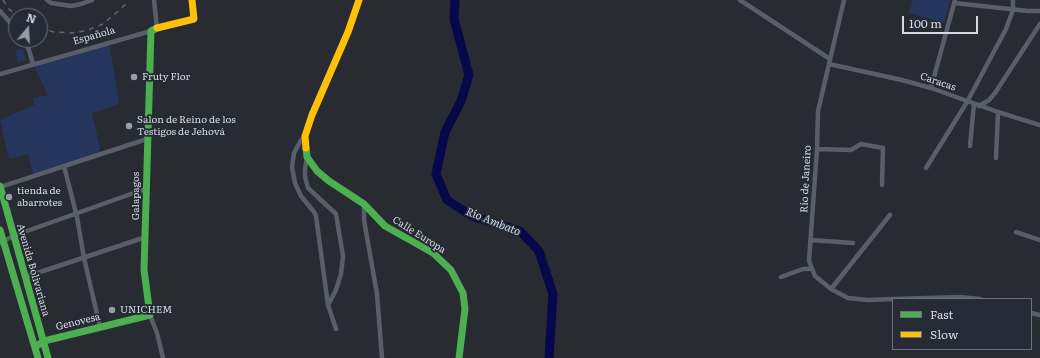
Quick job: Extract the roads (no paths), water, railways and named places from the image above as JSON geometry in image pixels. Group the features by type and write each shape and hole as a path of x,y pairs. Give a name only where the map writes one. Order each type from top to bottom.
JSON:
{"street":[{"path":"47,0 51,3 71,6 92,0"},
{"path":"154,0 154,30"},
{"name":"Española","path":"0,74 194,19 192,0"},
{"path":"328,305 336,290 341,274 343,256 336,214 308,188 305,173 307,157 305,136 312,115 348,32 359,0"},
{"path":"740,0 830,62"},
{"name":"Río de Janeiro","path":"811,269 809,253 817,149 818,111 844,0"},
{"path":"926,168 967,102 1006,29 1013,10 1013,0"},
{"path":"932,88 955,2 1013,10 1040,11"},
{"path":"0,11 8,20"},
{"path":"970,146 977,105 988,100 995,93 1040,24"},
{"name":"Galapagos","path":"154,30 147,139 145,189 146,237 144,270 150,314 157,333 163,358"},
{"path":"28,48 33,64"},
{"name":"Caracas","path":"830,62 932,88 967,102 1040,125"},
{"path":"996,158 998,112"},
{"path":"305,136 294,153 292,166 295,183 301,196 316,216 328,305 336,329"},
{"path":"0,187 147,139"},
{"path":"817,149 850,150 861,144 883,148 882,185"},
{"name":"Calle Europa","path":"307,157 317,171 329,181 364,204 384,226 402,234 433,253 451,270 463,293 465,309 460,358"},
{"path":"64,166 76,214 84,258 100,327"},
{"name":"Avenida Bolivariana","path":"0,187 48,358"},
{"path":"2,242 13,236 145,189"},
{"path":"364,204 364,220 377,294 382,358"},
{"path":"831,289 890,215"},
{"name":"Avenida Bolivariana","path":"0,230 2,242 38,358"},
{"path":"1016,232 1040,240"},
{"path":"25,276 146,237"},
{"path":"811,240 853,243"},
{"path":"781,277 804,269 811,269 814,276 831,289 848,298 859,300 892,299"},
{"path":"927,298 970,298"},
{"name":"Genovesa","path":"35,347 44,341 150,314"}],"waterway":[{"name":"Río Ambato","path":"455,0 454,19 469,75 461,101 445,132 436,174 447,200 472,216 520,231 539,251 553,294 549,358"}],"railway":[{"path":"3,0 8,8"},
{"path":"48,30 71,33 85,31 103,24 125,5 128,0"}],"place":[{"name":"Fruty Flor","path":"134,77"},
{"name":"Salon de Reino de los Testigos de Jehová","path":"129,126"},
{"name":"tienda de abarrotes","path":"9,197"},
{"name":"UNICHEM","path":"112,310"}]}
